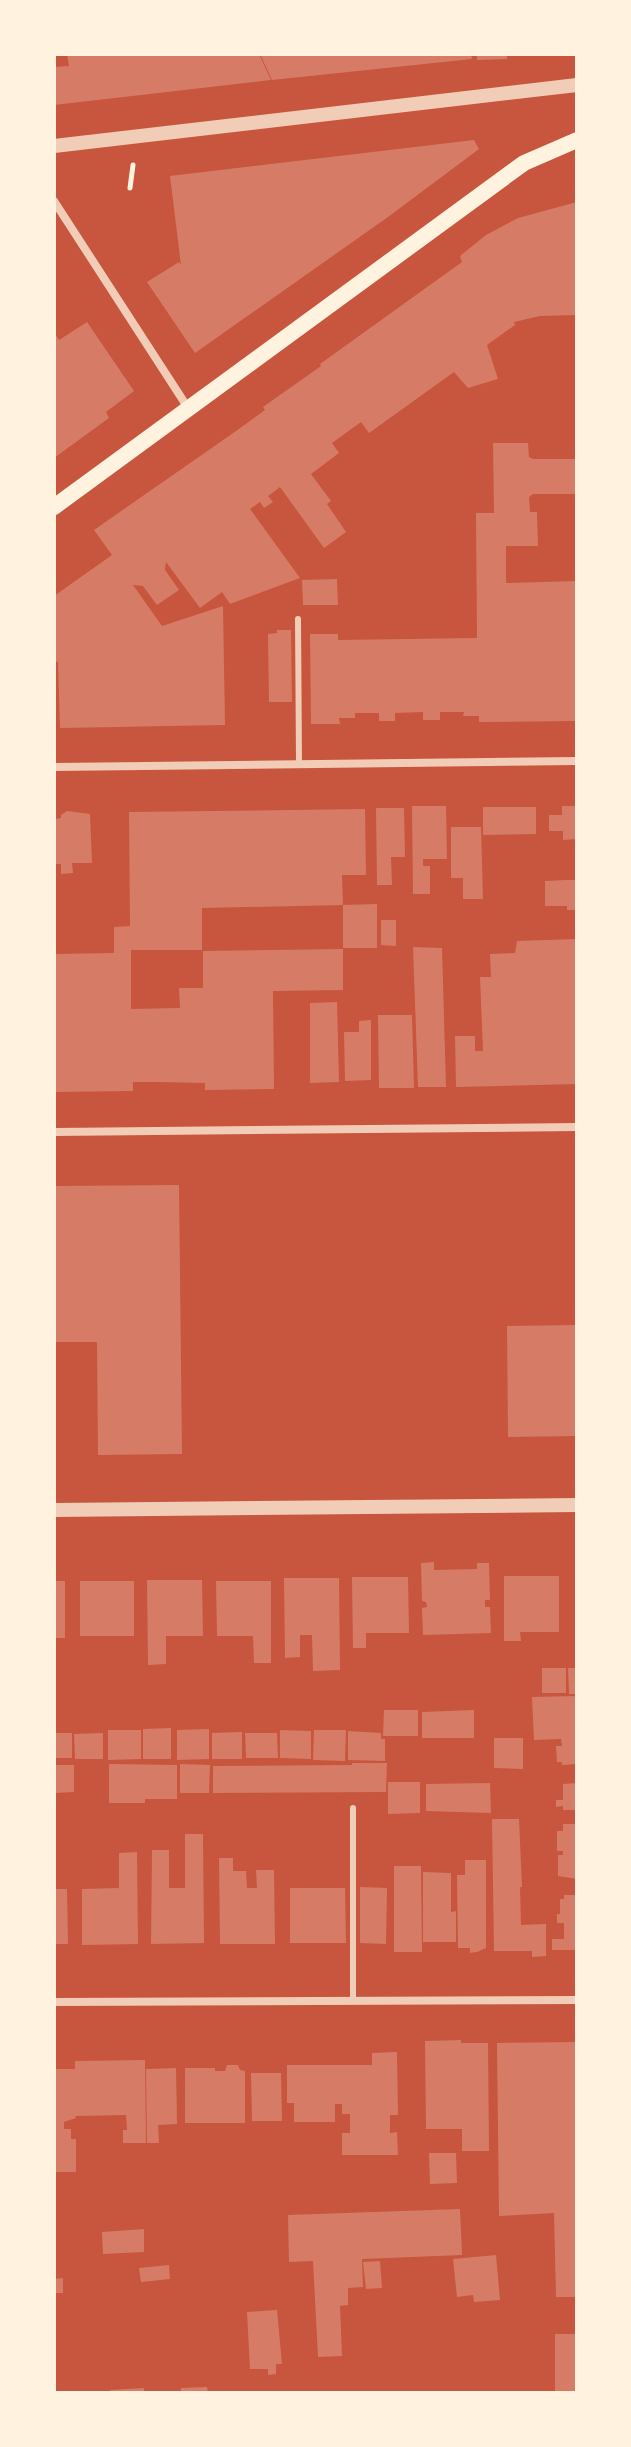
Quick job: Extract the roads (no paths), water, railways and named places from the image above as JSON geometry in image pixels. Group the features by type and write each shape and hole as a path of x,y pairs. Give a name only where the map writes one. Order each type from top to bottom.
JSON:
{"main road":[{"path":"54,507 524,163 577,140"}],"street":[{"path":"54,146 577,85"},
{"path":"54,201 189,409"},
{"path":"54,767 577,761"},
{"path":"54,1132 577,1127"},
{"path":"54,1510 577,1505"},
{"path":"54,2002 577,2000"}],"lane":[{"path":"298,619 299,763"},
{"path":"353,1808 353,2001"}]}
